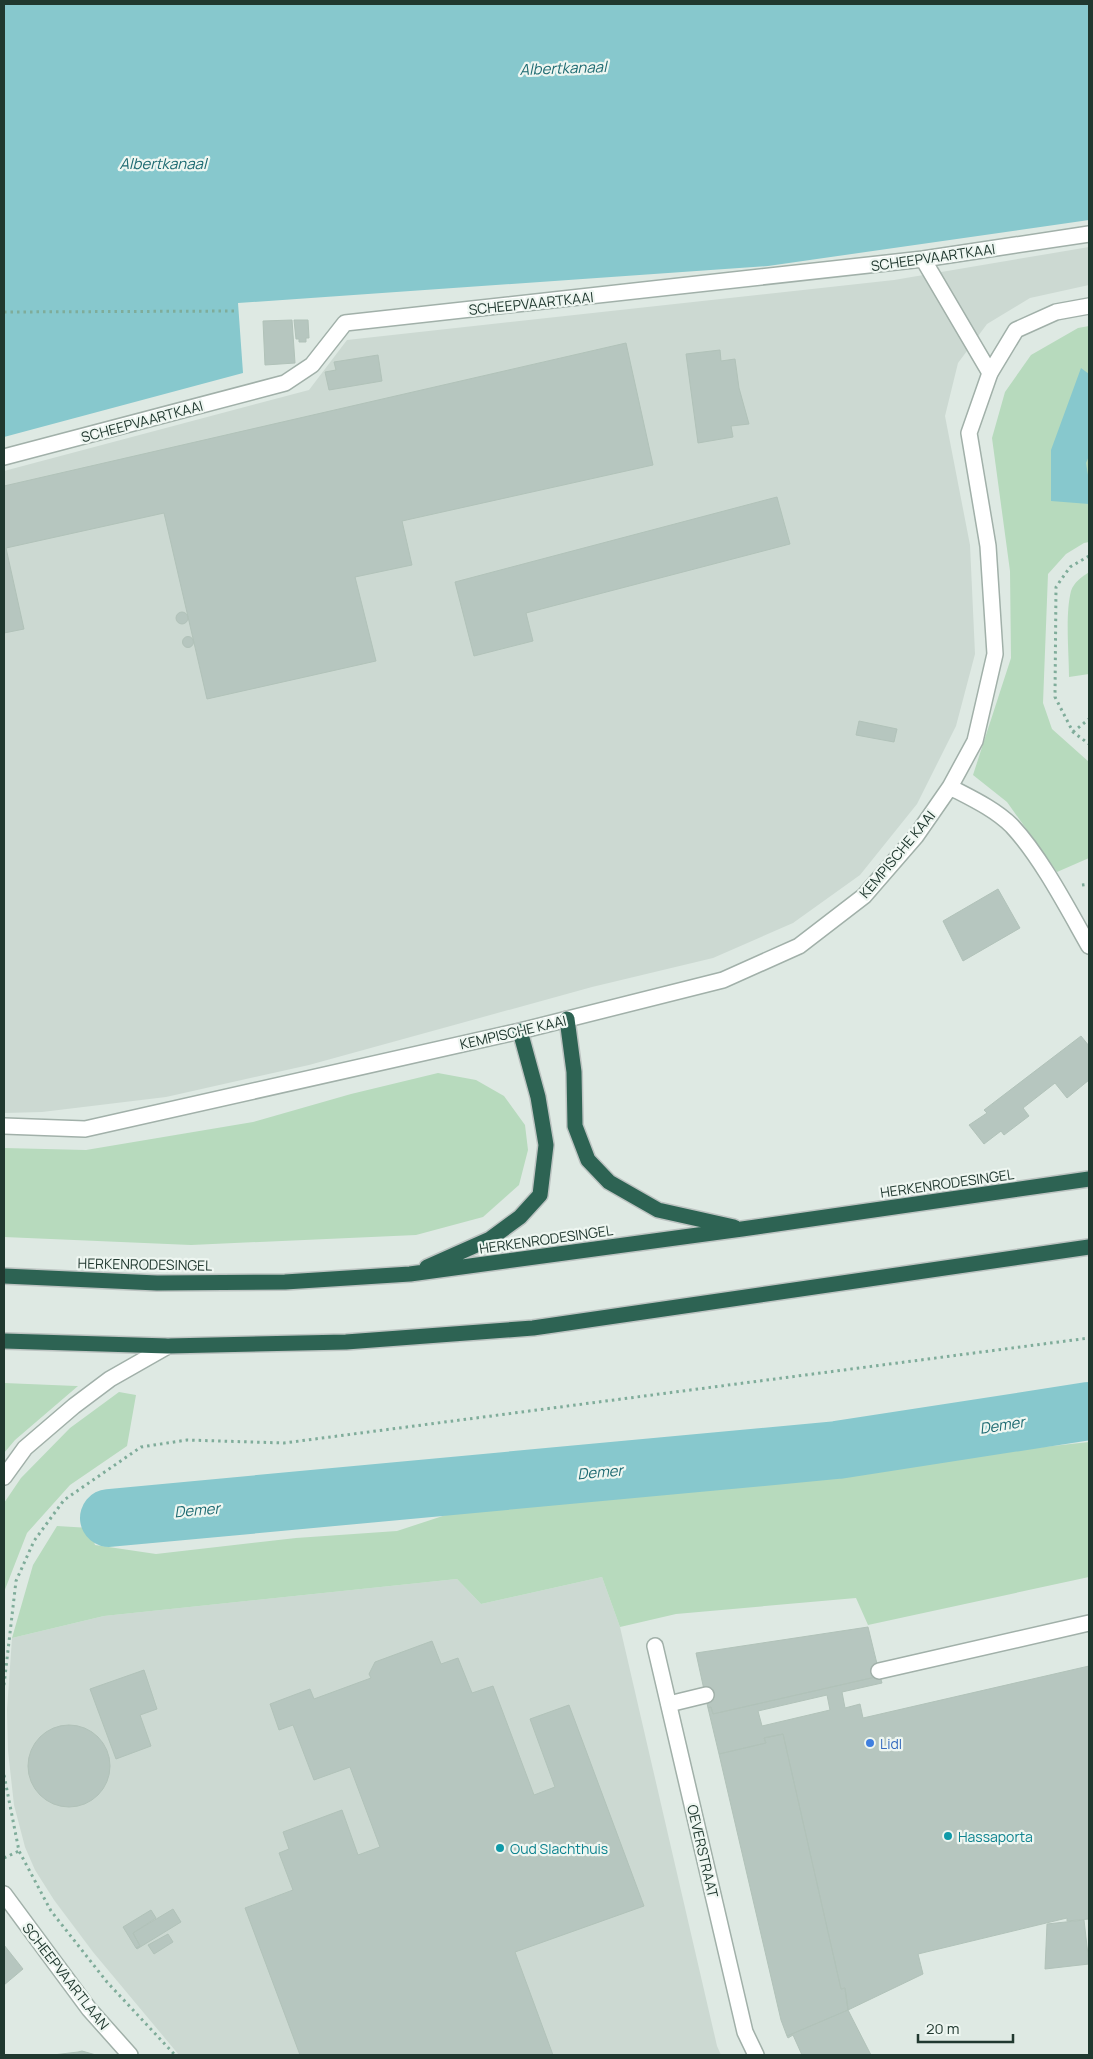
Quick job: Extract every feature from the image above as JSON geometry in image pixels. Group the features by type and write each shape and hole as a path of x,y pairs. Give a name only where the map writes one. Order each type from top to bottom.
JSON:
{"highway":[{"path":"567,1019 574,1072 575,1126 588,1160 609,1182 658,1210 742,1230"},
{"path":"410,1274 490,1239 520,1217 540,1196 546,1145 538,1097 520,1031"},
{"name":"HERKENRODESINGEL","path":"4,1276 158,1283 286,1282 410,1274 742,1230 1089,1179"},
{"path":"4,1340 168,1346 346,1342 533,1328 1089,1247"}],"street":[{"name":"SCHEEPVAARTKAAI","path":"4,457 285,383 312,364 345,323 923,259 1089,234"},
{"path":"923,259 990,373"},
{"name":"KEMPISCHE KAAI","path":"4,1126 85,1129 520,1031 723,980 799,946 864,896 916,836 950,787 975,740 995,654 988,546 969,433 990,373 1016,330 1056,312 1089,306"},
{"path":"950,787 986,806 1012,826 1051,882 1089,946"},
{"path":"4,1477 25,1448 74,1406 110,1380 168,1346"},
{"path":"879,1671 1089,1624"},
{"name":"OEVERSTRAAT","path":"655,1646 745,2032 756,2055"},
{"path":"669,1704 706,1695"},
{"name":"SCHEEPVAARTLAAN","path":"4,1894 89,2009 130,2055"}],"path":[{"path":"4,312 238,311"},
{"path":"1089,556 1070,567 1056,587 1055,697 1072,732 1089,744"},
{"path":"1072,732 1089,719"},
{"path":"4,1685 16,1581 34,1541 64,1500 141,1447 187,1440 284,1442 1089,1338"},
{"path":"4,1775 19,1851 51,1911 107,1982 175,2055"},
{"path":"4,1858 19,1851"}],"shaded area":[{"path":"1089,247 1089,285 1030,298 987,324 958,363 945,416 970,545 975,654 956,726 917,804 860,875 793,923 713,958 592,987 309,1065 166,1097 42,1112 4,1113 4,471 309,390 347,340 894,280"},
{"path":"602,1577 620,1627 717,2046 721,2055 179,2055 93,1952 54,1900 35,1870 25,1847 14,1805 8,1751 7,1710 12,1638 104,1616 457,1579 481,1604"}],"green space":[{"path":"1089,326 1089,542 1066,554 1048,574 1043,703 1052,729 1089,762 1089,858 1057,872 1007,802 973,775 1011,658 1010,571 992,438 1005,392 1031,355 1078,328"},
{"path":"1089,572 1089,674 1069,677 1069,601 1072,588 1076,582"},
{"path":"438,1073 476,1080 504,1096 525,1125 528,1150 519,1185 483,1217 416,1235 191,1245 4,1237 4,1148 86,1150 253,1122 351,1094"},
{"path":"4,1383 78,1386 15,1440 4,1453"},
{"path":"119,1392 136,1395 127,1446 70,1485 27,1533 4,1592 4,1503 21,1478 70,1428"},
{"path":"1089,1442 1089,1577 868,1625 856,1598 676,1614 620,1627 602,1577 481,1604 457,1579 104,1616 12,1638 33,1565 57,1526 90,1528 95,1545 156,1554 296,1538 397,1531 455,1512"}],"water":[{"name":"Albertkanaal","path":"4,4 1089,4 1089,220 768,266 238,303 243,373 4,437"},
{"path":"1081,368 1089,374 1089,456 1086,463 1089,481 1089,504 1051,501 1051,450"}],"building":[{"path":"292,320 295,363 265,365 263,321"},
{"path":"294,320 308,320 309,338 306,338 306,342 299,342 299,339 296,339"},
{"path":"626,343 653,465 402,521 412,565 355,577 376,661 207,699 164,513 6,548 24,629 4,633 4,486"},
{"path":"720,350 721,361 735,359 739,388 749,424 731,426 733,437 698,443 686,354"},
{"path":"378,355 382,381 329,390 325,372 336,370 334,362"},
{"path":"777,497 790,544 526,613 533,641 474,656 455,582"},
{"path":"182,612 188,618 182,624 176,618"},
{"path":"188,636 194,642 188,648 182,642"},
{"path":"859,721 897,729 894,742 856,735"},
{"path":"998,889 1020,928 963,961 943,921"},
{"path":"1081,1036 1089,1046 1089,1080 1067,1098 1055,1083 1023,1108 1029,1116 1004,1135 1001,1131 984,1144 969,1125 987,1113 984,1110"},
{"path":"868,1627 880,1676 713,1714 711,1707 708,1708 696,1653"},
{"name":"Oud Slachthuis","path":"432,1641 441,1664 458,1658 472,1693 493,1686 534,1795 555,1787 530,1719 569,1705 644,1906 515,1952 553,2055 300,2055 245,1908 293,1890 279,1853 289,1849 283,1832 342,1810 358,1855 380,1847 350,1767 314,1780 293,1725 279,1730 270,1704 310,1689 314,1699 371,1678 369,1674 375,1662"},
{"name":"Hassaporta","path":"1089,1666 1089,1919 1067,1921 1067,1918 918,1954 923,1974 848,2010 845,1988 841,1989 783,1734 764,1738 766,1743 719,1754 708,1708 711,1707 713,1714 880,1676 882,1683 842,1692 845,1708 860,1704 863,1718","holes":["827,1695 830,1710 762,1726 758,1711"]},
{"path":"144,1670 157,1709 140,1715 151,1746 116,1759 90,1689"},
{"path":"69,1725 85,1728 98,1737 107,1750 110,1766 107,1782 98,1795 85,1804 69,1807 53,1804 40,1795 31,1782 28,1766 31,1750 40,1737 53,1728"},
{"path":"783,1734 841,1989 845,1988 848,2010 787,2036 781,2020 719,1754 766,1743 764,1738"},
{"path":"173,1909 181,1922 137,1949 140,1946 133,1933"},
{"path":"151,1910 156,1918 133,1933 140,1946 136,1948 123,1927"},
{"path":"1084,1920 1089,1964 1045,1969 1047,1924"},
{"path":"168,1934 173,1942 154,1954 148,1945"},
{"path":"4,1945 23,1969 4,1985"},
{"path":"848,2010 871,2055 802,2055 793,2035 788,2038 787,2036"},
{"path":"82,2051 96,2055 53,2055 78,2052"}],"waterway":[{"name":"Demer","path":"109,1518 837,1450 1089,1411"}],"place":[{"name":"Lidl","path":"870,1743"},
{"name":"Hassaporta","path":"948,1836"},
{"name":"Oud Slachthuis","path":"500,1848"}]}
